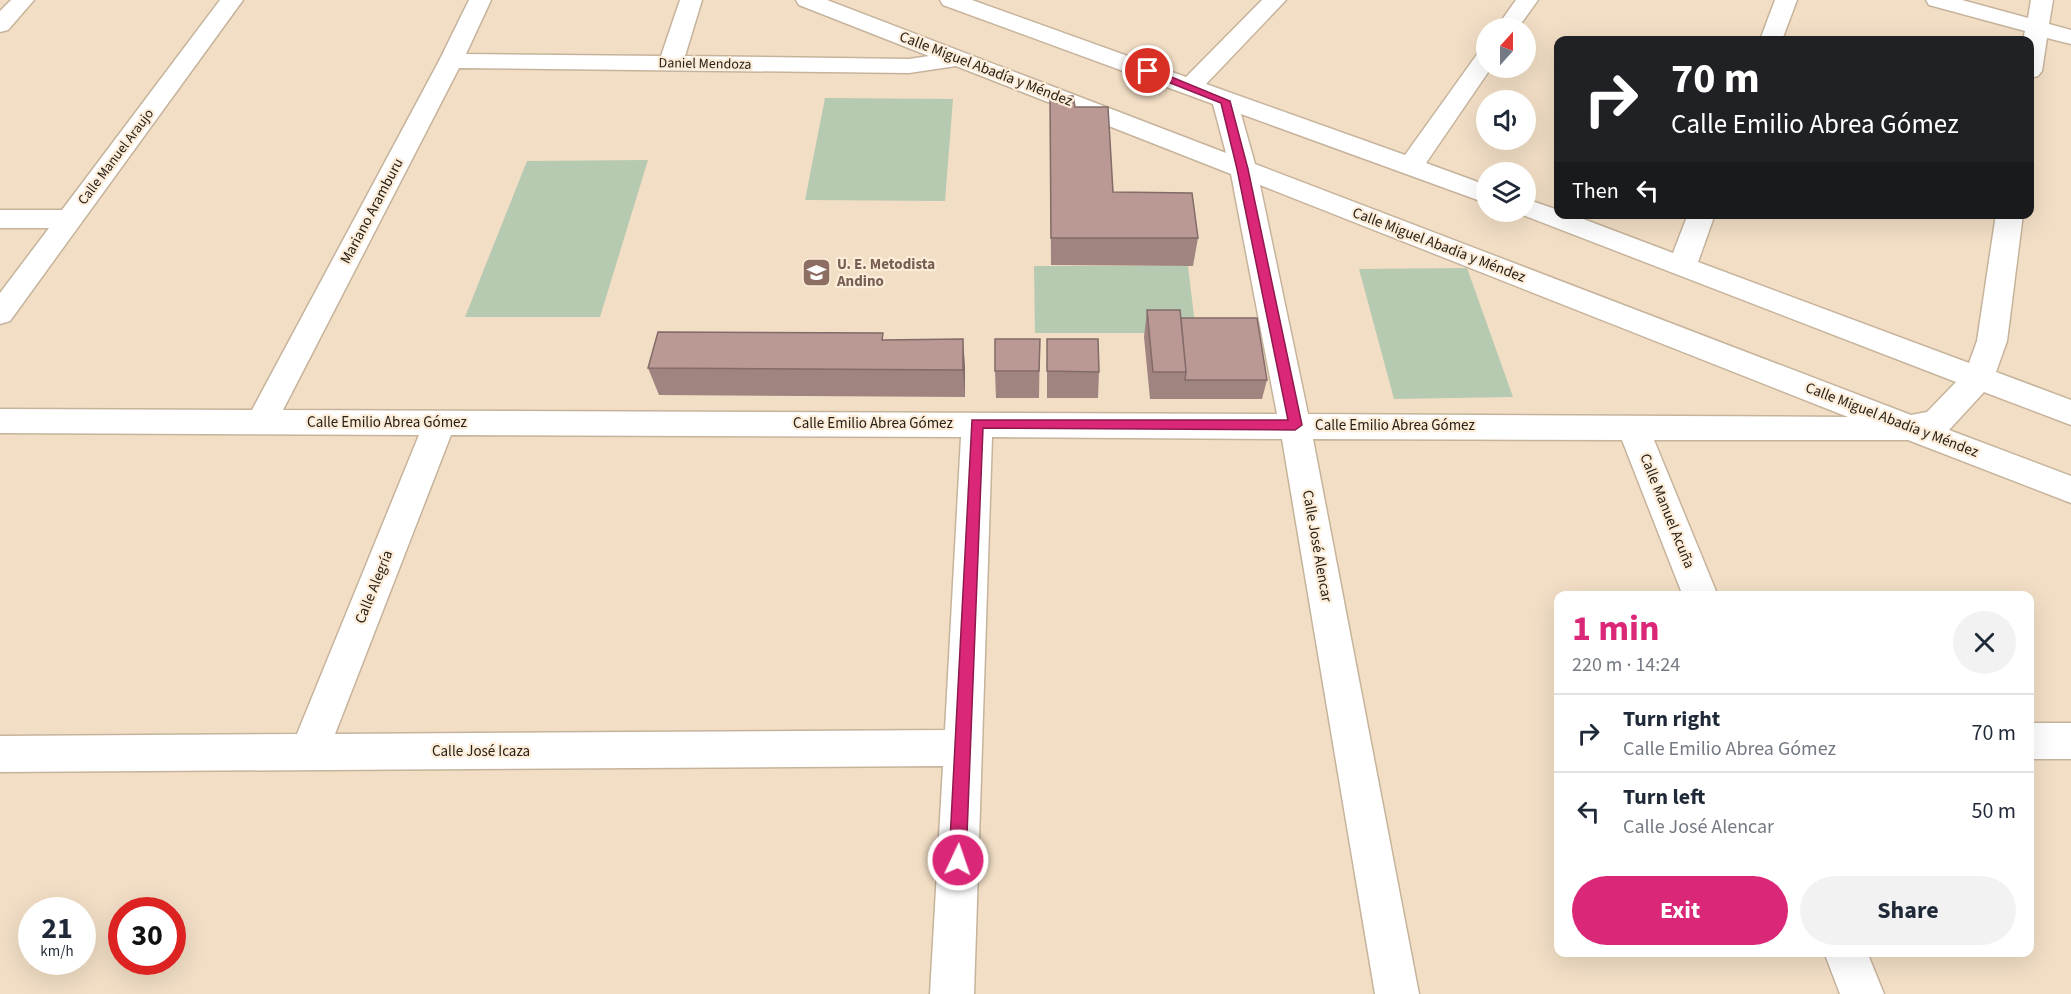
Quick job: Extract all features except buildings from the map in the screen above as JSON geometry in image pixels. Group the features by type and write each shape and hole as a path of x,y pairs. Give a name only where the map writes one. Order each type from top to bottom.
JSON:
{"street":[{"path":"0,25 22,0"},
{"name":"Calle Manuel Araujo","path":"0,314 232,0"},
{"name":"Mariano Aramburu","path":"262,421 451,61 480,0"},
{"path":"671,63 691,0"},
{"name":"Calle Miguel Abadía y Méndez","path":"807,0 2071,490"},
{"path":"951,0 1476,190"},
{"path":"997,17 1018,0"},
{"path":"1191,86 1275,0"},
{"path":"1514,18 1527,0"},
{"path":"1772,36 1786,0"},
{"path":"1937,0 2071,37"},
{"path":"2034,42 2042,0"},
{"name":"Daniel Mendoza","path":"451,61 909,66 959,59"},
{"path":"1411,166 1476,72"},
{"name":"Calle José Alencar","path":"1225,101 1242,169 1295,425 1397,994"},
{"path":"1536,212 1554,218"},
{"path":"0,219 70,219"},
{"path":"1556,219 2071,413"},
{"path":"1682,266 1700,219"},
{"path":"1978,379 1992,341 2009,219"},
{"name":"Calle Emilio Abrea Gómez","path":"0,421 1911,427 1937,422 1978,379"},
{"name":"Calle Alegría","path":"309,752 440,422"},
{"path":"952,994 977,423"},
{"name":"Calle Manuel Acuña","path":"1633,427 1699,591"},
{"path":"2034,741 2071,741"},
{"name":"Calle José Icaza","path":"0,754 963,748"},
{"path":"1847,957 1862,994"}],"green space":[{"path":"825,98 953,99 945,201 805,200"},
{"path":"648,160 600,317 465,317 527,161"},
{"path":"1034,266 1188,266 1196,333 1035,333"},
{"path":"1467,268 1513,397 1394,399 1359,269"}],"place":[{"name":"U. E. Metodista Andino","path":"816,273"}],"route":[{"path":"958,860 977,423 1295,425 1242,169 1225,101 1148,71"}]}
